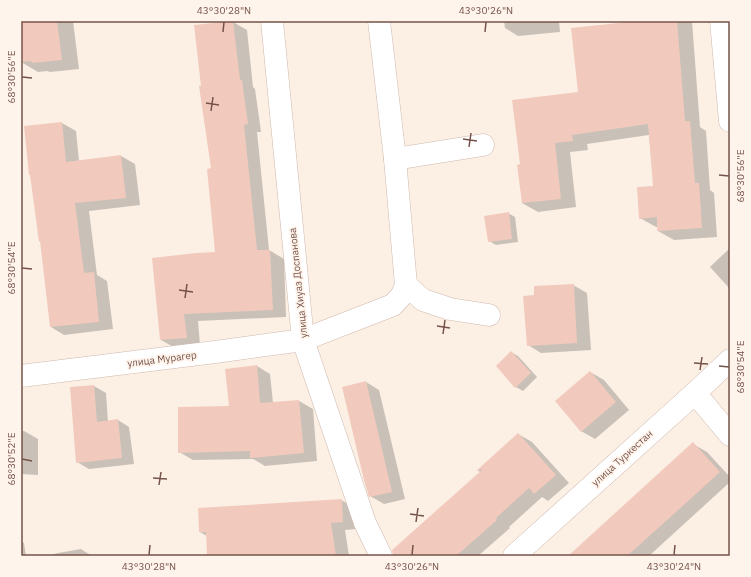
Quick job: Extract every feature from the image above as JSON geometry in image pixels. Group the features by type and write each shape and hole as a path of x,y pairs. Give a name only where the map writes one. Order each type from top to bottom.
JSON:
{"street":[{"name":"улица Хиуаз Доспанова","path":"272,21 303,340 365,523 381,556"},
{"path":"379,21 395,159 406,285 423,300 450,309 489,315"},
{"path":"721,21 730,121"},
{"path":"395,159 483,145"},
{"name":"улица Мурагер","path":"21,376 303,340 393,305 402,295 406,285"},
{"name":"улица Туркестан","path":"514,556 730,360"},
{"path":"695,393 730,435"}],"building":[{"path":"21,21 57,21 62,60 32,63 31,61 21,62"},
{"path":"233,21 240,80 242,80 248,124 244,125 257,250 270,250 273,310 184,314 187,338 160,340 152,258 215,252 207,169 211,168 199,86 201,86 194,25"},
{"path":"637,21 677,21 685,121 690,121 695,183 699,183 702,228 657,231 657,217 639,219 637,187 653,186 648,124 572,135 573,141 555,143 561,199 522,203 517,165 520,164 512,100 578,92 571,28"},
{"path":"62,122 66,162 121,155 126,198 75,203 84,273 94,272 99,322 50,327 40,241 39,242 29,175 24,126"},
{"path":"509,212 512,239 488,242 484,216"},
{"path":"574,284 577,343 527,346 523,296 534,295 534,286"},
{"path":"511,351 531,373 515,388 496,366"},
{"path":"257,365 260,403 299,400 304,453 250,458 250,451 178,453 178,407 229,406 225,369"},
{"path":"590,371 616,402 581,432 555,401"},
{"path":"366,381 392,492 369,497 342,387"},
{"path":"94,385 97,422 118,419 122,458 76,463 70,387"},
{"path":"518,433 556,475 534,494 529,488 496,518 497,520 456,556 393,556 392,550 483,469 476,471"},
{"path":"693,442 720,472 627,556 568,556"},
{"path":"342,499 343,522 331,523 336,556 207,556 206,532 199,532 198,508"}]}
